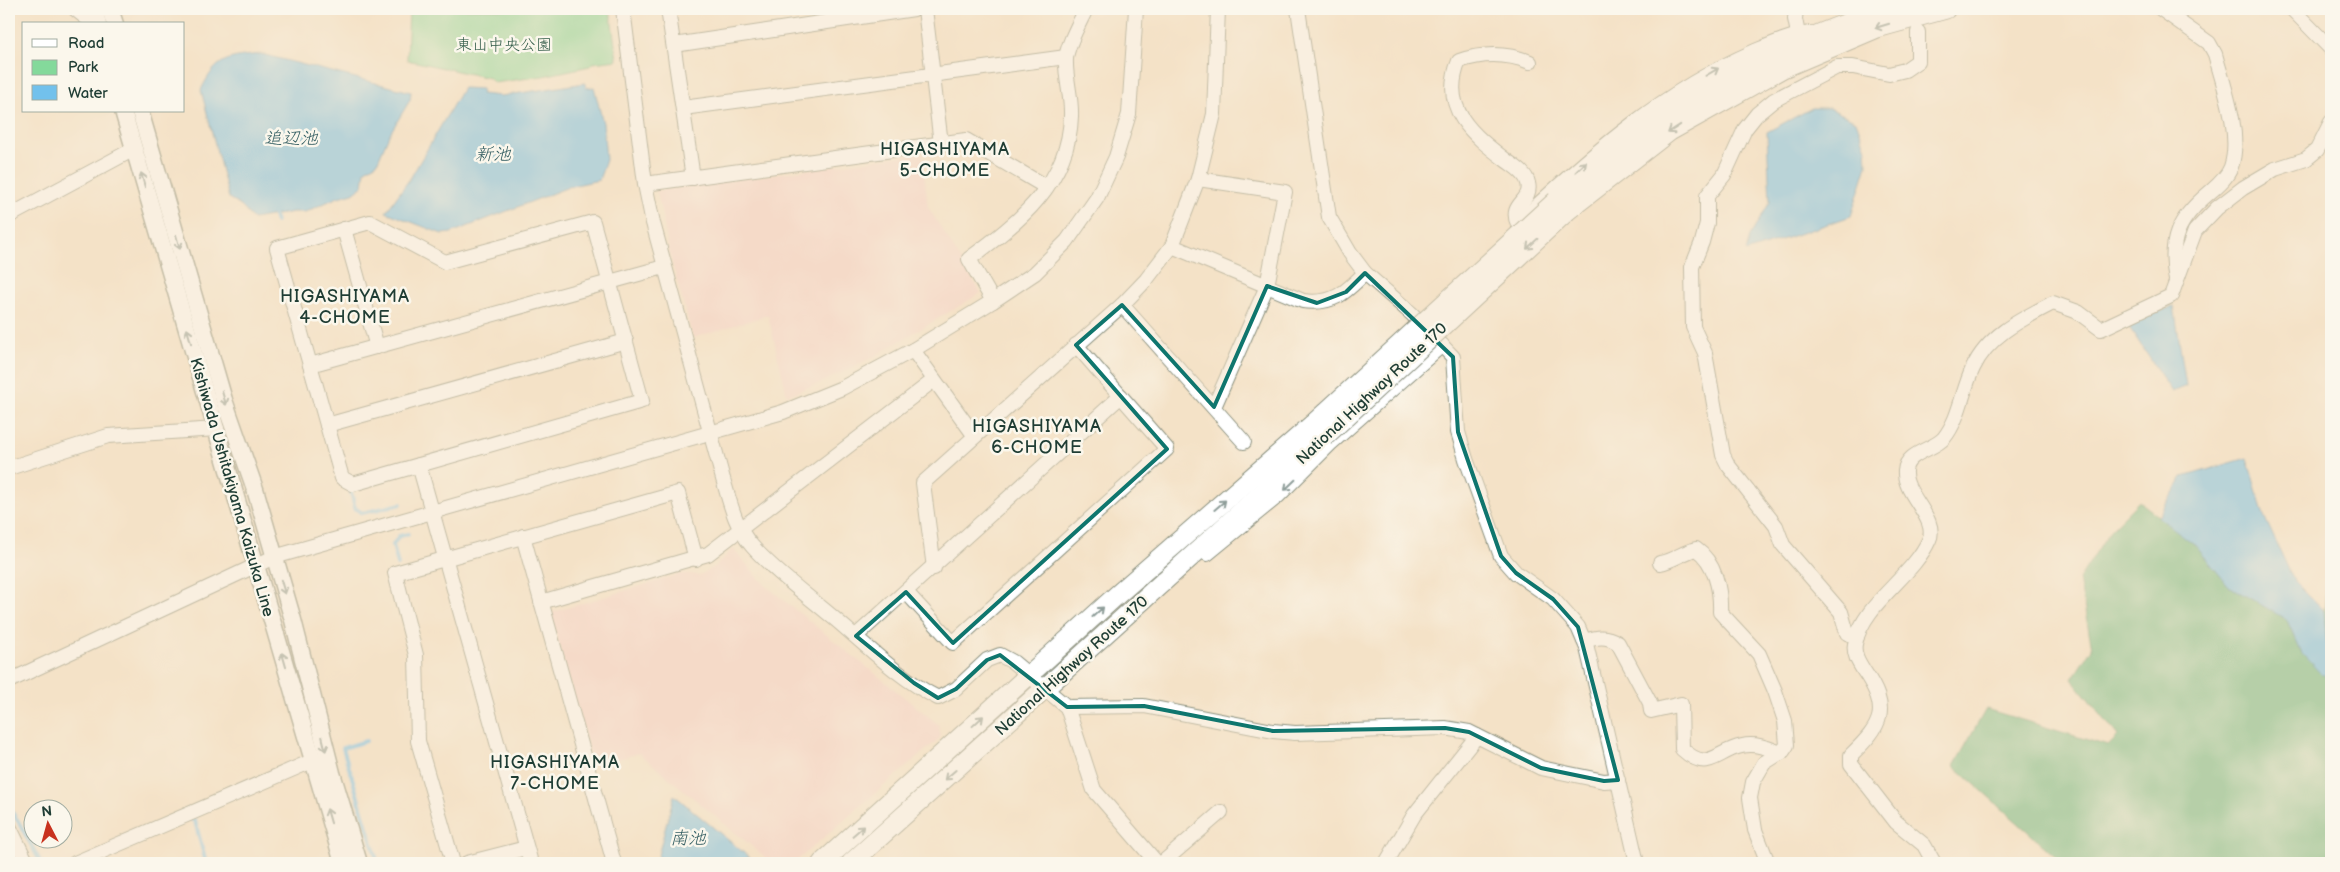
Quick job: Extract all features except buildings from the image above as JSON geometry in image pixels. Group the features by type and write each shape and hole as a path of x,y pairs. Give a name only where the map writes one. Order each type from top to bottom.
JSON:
{"highway":[{"name":"National Highway Route 170","path":"851,863 1046,690 1150,594 1318,431 1562,206 1658,121 1762,61 1828,30 1891,9"},
{"name":"National Highway Route 170","path":"1562,206 1670,131 1783,68 1877,28 1946,9"},
{"name":"National Highway Route 170","path":"822,863 1029,674 1318,431"}],"main road":[{"path":"94,9 96,22"},
{"path":"110,9 114,22"},
{"name":"Kishiwada Ushitakiyama Kaizuka Line","path":"123,112 343,863"},
{"name":"Kishiwada Ushitakiyama Kaizuka Line","path":"140,112 224,400 255,490 293,620 332,773 359,863"}],"street":[{"path":"76,9 93,22"},
{"path":"623,9 645,184 664,267 732,511 740,528 751,545 777,570 914,683 938,698 956,689 986,660 1000,655 1029,674 1067,707 1094,790 1157,863"},
{"path":"668,9 693,178"},
{"path":"674,45 914,9"},
{"path":"925,9 941,144"},
{"path":"993,301 968,259 1015,223 1039,199 1064,160 1070,135 1072,114 1066,57 1086,9"},
{"path":"9,681 274,556 783,412 842,388 913,350 993,301 1041,266 1067,241 1097,198 1116,157 1129,114 1136,9"},
{"path":"934,568 923,484 974,436 1122,305 1146,280 1172,246 1198,179 1214,114 1218,9"},
{"path":"1298,9 1328,217 1365,273 1416,318 1453,356 1458,432 1466,460 1501,556 1516,573 1553,599 1578,627 1584,641 1637,863"},
{"path":"1796,9 1795,19 1798,34"},
{"path":"2161,9 2209,43 2216,54 2235,139 2230,170 2220,183 2184,216 2178,228 2173,246 2172,263 2176,282"},
{"path":"2292,9 2331,49"},
{"path":"1383,397 1365,378 1365,367 1597,151 1631,124 1730,62 1790,36 1828,30"},
{"path":"1857,638 1847,633 1841,612 1783,545 1776,526 1728,465 1723,454 1705,352 1693,328 1692,268 1707,223 1707,196 1724,175 1745,129 1757,114 1774,100 1837,68 1853,67 1890,74 1905,70 1918,62 1918,32"},
{"path":"1518,224 1515,218 1515,209 1526,196 1528,183 1522,173 1484,144 1458,115 1455,107 1455,72 1459,61 1470,58 1512,55 1530,62"},
{"path":"683,108 1066,57"},
{"path":"1934,863 1924,845 1896,822 1851,764 1851,756 1868,739 1878,721 1881,702 1872,683 1857,661 1854,646 1860,624 1911,566 1930,539 1929,524 1908,486 1905,470 1912,457 1943,439 1953,422 1973,368 1986,346 2015,323 2053,303 2078,312 2101,329 2171,296 2195,231 2216,208 2243,188 2275,169 2306,159 2317,150 2331,122"},
{"path":"645,184 966,140 1046,187"},
{"path":"9,216 134,149"},
{"path":"1198,179 1285,192 1267,286 1214,408"},
{"path":"370,222 445,262 593,222 642,401 353,484 342,478 277,248 344,230 370,222"},
{"path":"344,230 377,347"},
{"path":"1172,246 1303,301 1317,303 1331,300 1346,292 1365,273"},
{"path":"310,365 664,267"},
{"path":"1122,305 1244,442"},
{"path":"327,425 626,341"},
{"path":"906,592 953,643 1167,449 1076,345"},
{"path":"1150,594 1171,585 1278,496 1330,444 1442,345"},
{"path":"913,350 974,436"},
{"path":"541,602 708,554 934,380"},
{"path":"856,636 934,568 1121,396"},
{"path":"9,468 108,436 217,429"},
{"path":"419,465 531,863"},
{"path":"453,863 418,741 416,655 395,573 678,493 696,558"},
{"path":"523,536 614,863"},
{"path":"1660,563 1668,561 1684,552 1696,549 1701,552 1710,564 1721,593 1720,612 1759,654 1775,691 1785,721 1787,745 1781,753 1764,763 1753,782 1750,798 1755,830 1768,863"},
{"path":"1584,641 1601,636 1611,638 1618,643 1650,703 1651,711 1681,704 1682,749 1691,757 1701,761 1714,760 1734,748 1754,745 1781,753"},
{"path":"1067,707 1144,706 1273,731 1295,733 1445,728 1477,736 1541,768 1604,782 1618,780"},
{"path":"1386,863 1414,815 1477,736"},
{"path":"75,863 312,760"},
{"path":"1162,863 1221,812"},
{"path":"9,826 27,863"},
{"path":"467,863 526,848"}],"highlighted area":[{"path":"1365,273 1453,357 1458,432 1501,556 1516,573 1553,599 1578,627 1618,780 1604,781 1541,768 1469,732 1445,728 1273,731 1144,706 1067,707 1000,655 987,660 956,689 938,698 914,683 856,636 906,592 953,643 1167,449 1076,345 1122,305 1214,407 1267,286 1317,303 1346,292"}],"shaded area":[{"path":"922,153 928,207 981,293 875,356 821,383 787,395 768,315 693,338 672,263 657,191"},
{"path":"733,549 767,587 939,725 940,738 794,863 772,863 639,753 594,766 550,613 681,574 699,576 717,565"}],"green space":[{"name":"東山中央公園","path":"409,9 610,9 617,60 593,63 590,66 543,76 494,83 489,78 407,60"},
{"path":"2139,501 2193,543 2229,586 2287,620 2302,654 2329,674 2324,611 2328,567 2331,567 2331,863 2063,863 1954,766 1986,709 2108,746 2118,736 2072,679 2092,648 2079,579 2111,529"}],"water":[{"name":"追辺池","path":"261,54 411,92 410,100 389,135 377,163 365,170 363,186 353,193 338,197 305,212 293,212 253,219 242,207 229,198 201,90 212,71 224,61 231,58"},
{"name":"新池","path":"585,83 586,88 594,87 603,123 606,160 599,180 571,186 451,233 442,234 386,212 411,177 463,88 482,89 481,94 501,96"},
{"path":"1812,108 1829,108 1856,121 1866,149 1867,165 1851,216 1746,252 1750,236 1770,202 1767,132"},
{"path":"2174,306 2186,386 2172,392 2127,324"},
{"path":"2247,458 2264,516 2294,581 2324,611 2329,675 2322,675 2302,654 2287,620 2229,586 2193,543 2158,517 2183,477"},
{"name":"南池","path":"674,795 756,863 656,863"}],"waterway":[{"path":"274,216 276,222"},
{"path":"351,492 355,508 362,513 401,504"},
{"path":"398,565 393,545 399,536 408,534"},
{"path":"366,741 343,748 378,863"},
{"path":"9,808 41,863"},
{"path":"190,819 195,821 206,863"}],"district":[{"name":"HIGASHIYAMA 5-CHOME","path":"945,159"},
{"name":"HIGASHIYAMA 4-CHOME","path":"345,306"},
{"name":"HIGASHIYAMA 6-CHOME","path":"1037,436"},
{"name":"HIGASHIYAMA 7-CHOME","path":"555,772"}]}
